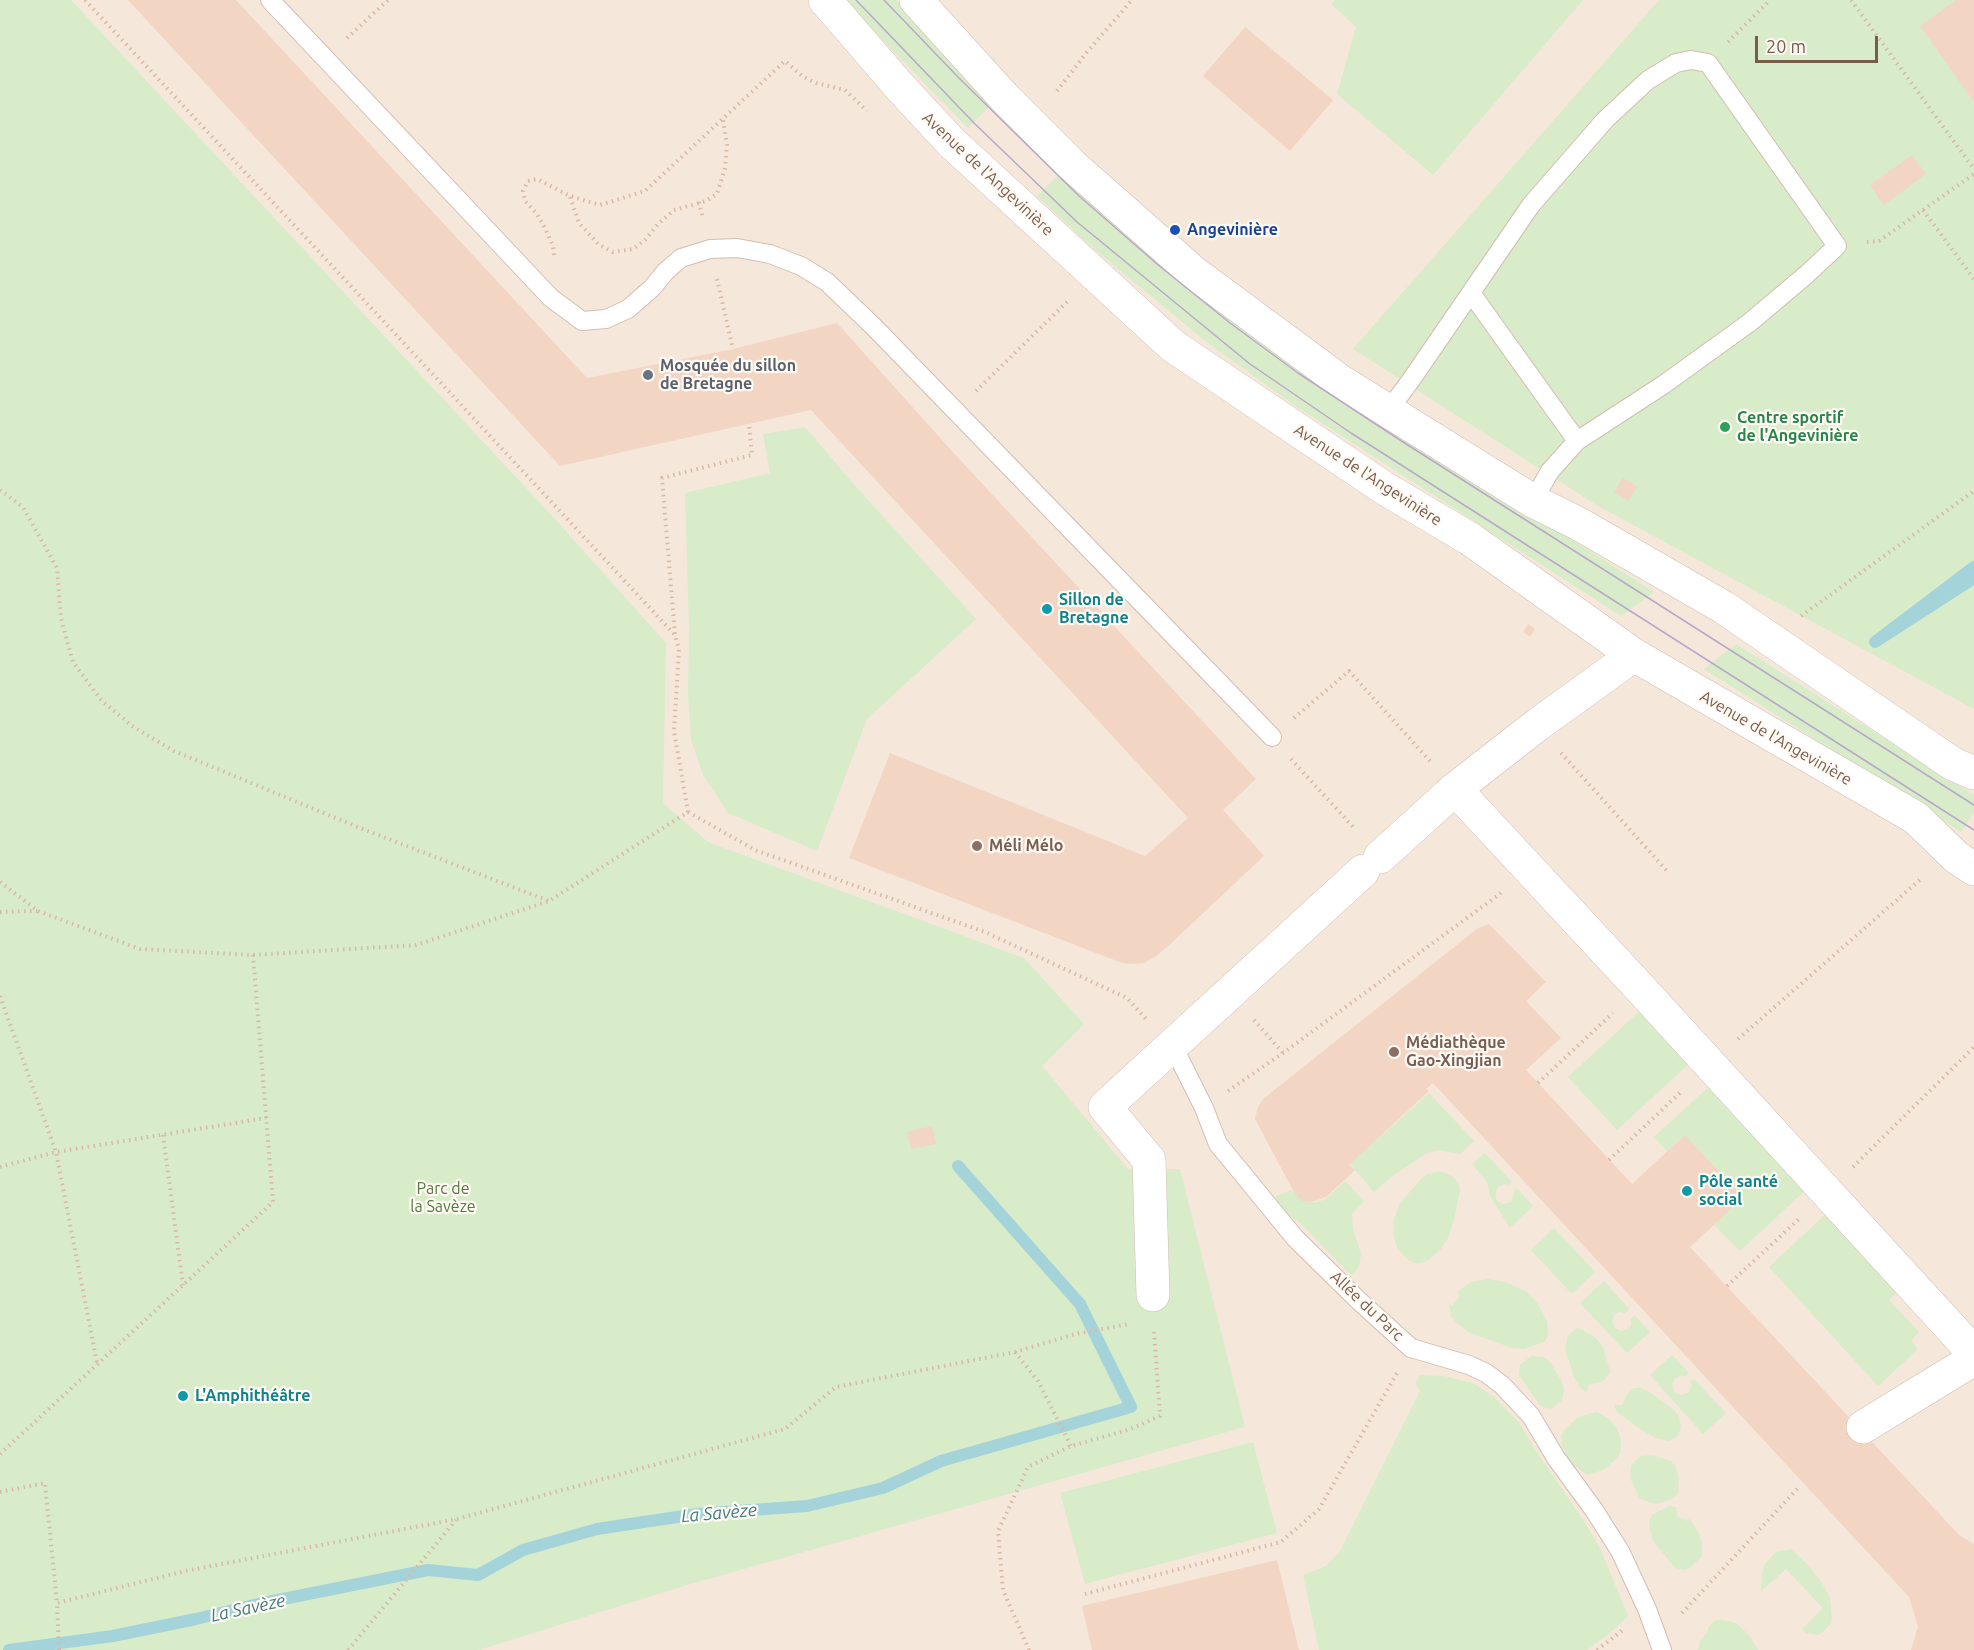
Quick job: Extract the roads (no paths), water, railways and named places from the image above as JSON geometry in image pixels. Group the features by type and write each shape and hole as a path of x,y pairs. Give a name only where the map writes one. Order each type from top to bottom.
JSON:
{"street":[{"name":"Avenue de l'Angevinière","path":"825,0 908,96 951,141 1173,346 1384,488 1470,539 1634,655 1916,818 1956,857 1974,869"},
{"path":"916,0 1004,97 1072,165 1193,272 1340,381 1533,501 1579,524 1723,608 1953,764 1974,773"},
{"path":"1153,1295 1149,1160 1105,1107 1455,789 1537,725 1634,655"},
{"path":"1455,789 1640,988 1722,1054 1827,1192 1974,1353"},
{"path":"1863,1427 1974,1359"}],"lane":[{"path":"270,0 551,297 582,321 606,319 628,309 681,258 710,249 737,248 770,254 801,266 827,282 883,336 1272,737"},
{"path":"1388,411 1412,380 1531,205 1605,120 1648,80 1676,63 1691,60 1708,63 1837,246 1749,323 1663,385 1577,441 1550,471 1533,501"},
{"path":"1471,293 1577,441"},
{"name":"Allée du Parc","path":"1173,1046 1204,1108 1218,1144 1295,1238 1358,1300 1412,1348 1486,1372 1502,1385 1531,1416 1556,1458 1594,1510 1620,1551 1643,1599 1660,1644"}],"waterway":[{"path":"1974,567 1875,642 1974,578"},
{"name":"La Savèze","path":"9,1650 113,1636 428,1570 478,1575 523,1550 597,1529 697,1514 807,1506 883,1488 941,1461 1131,1407 1080,1304 958,1166"}],"tram line":[{"path":"856,0 975,124 1077,222 1250,364 1351,433 1974,830"},
{"path":"884,0 958,77 1079,196 1157,264 1230,323 1298,373 1403,442 1974,805"}],"place":[{"name":"Angevinière","path":"1175,230"},
{"name":"Mosquée du sillon de Bretagne","path":"648,375"},
{"name":"Centre sportif de l'Angevinière","path":"1725,427"},
{"name":"Sillon de Bretagne","path":"1047,609"},
{"name":"Méli Mélo","path":"977,846"},
{"name":"Médiathèque Gao-Xingjian","path":"1394,1052"},
{"name":"Pôle santé social","path":"1687,1191"},
{"name":"L'Amphithéâtre","path":"183,1396"}],"park label":[{"name":"Parc de la Savèze","path":"443,1198"}]}
